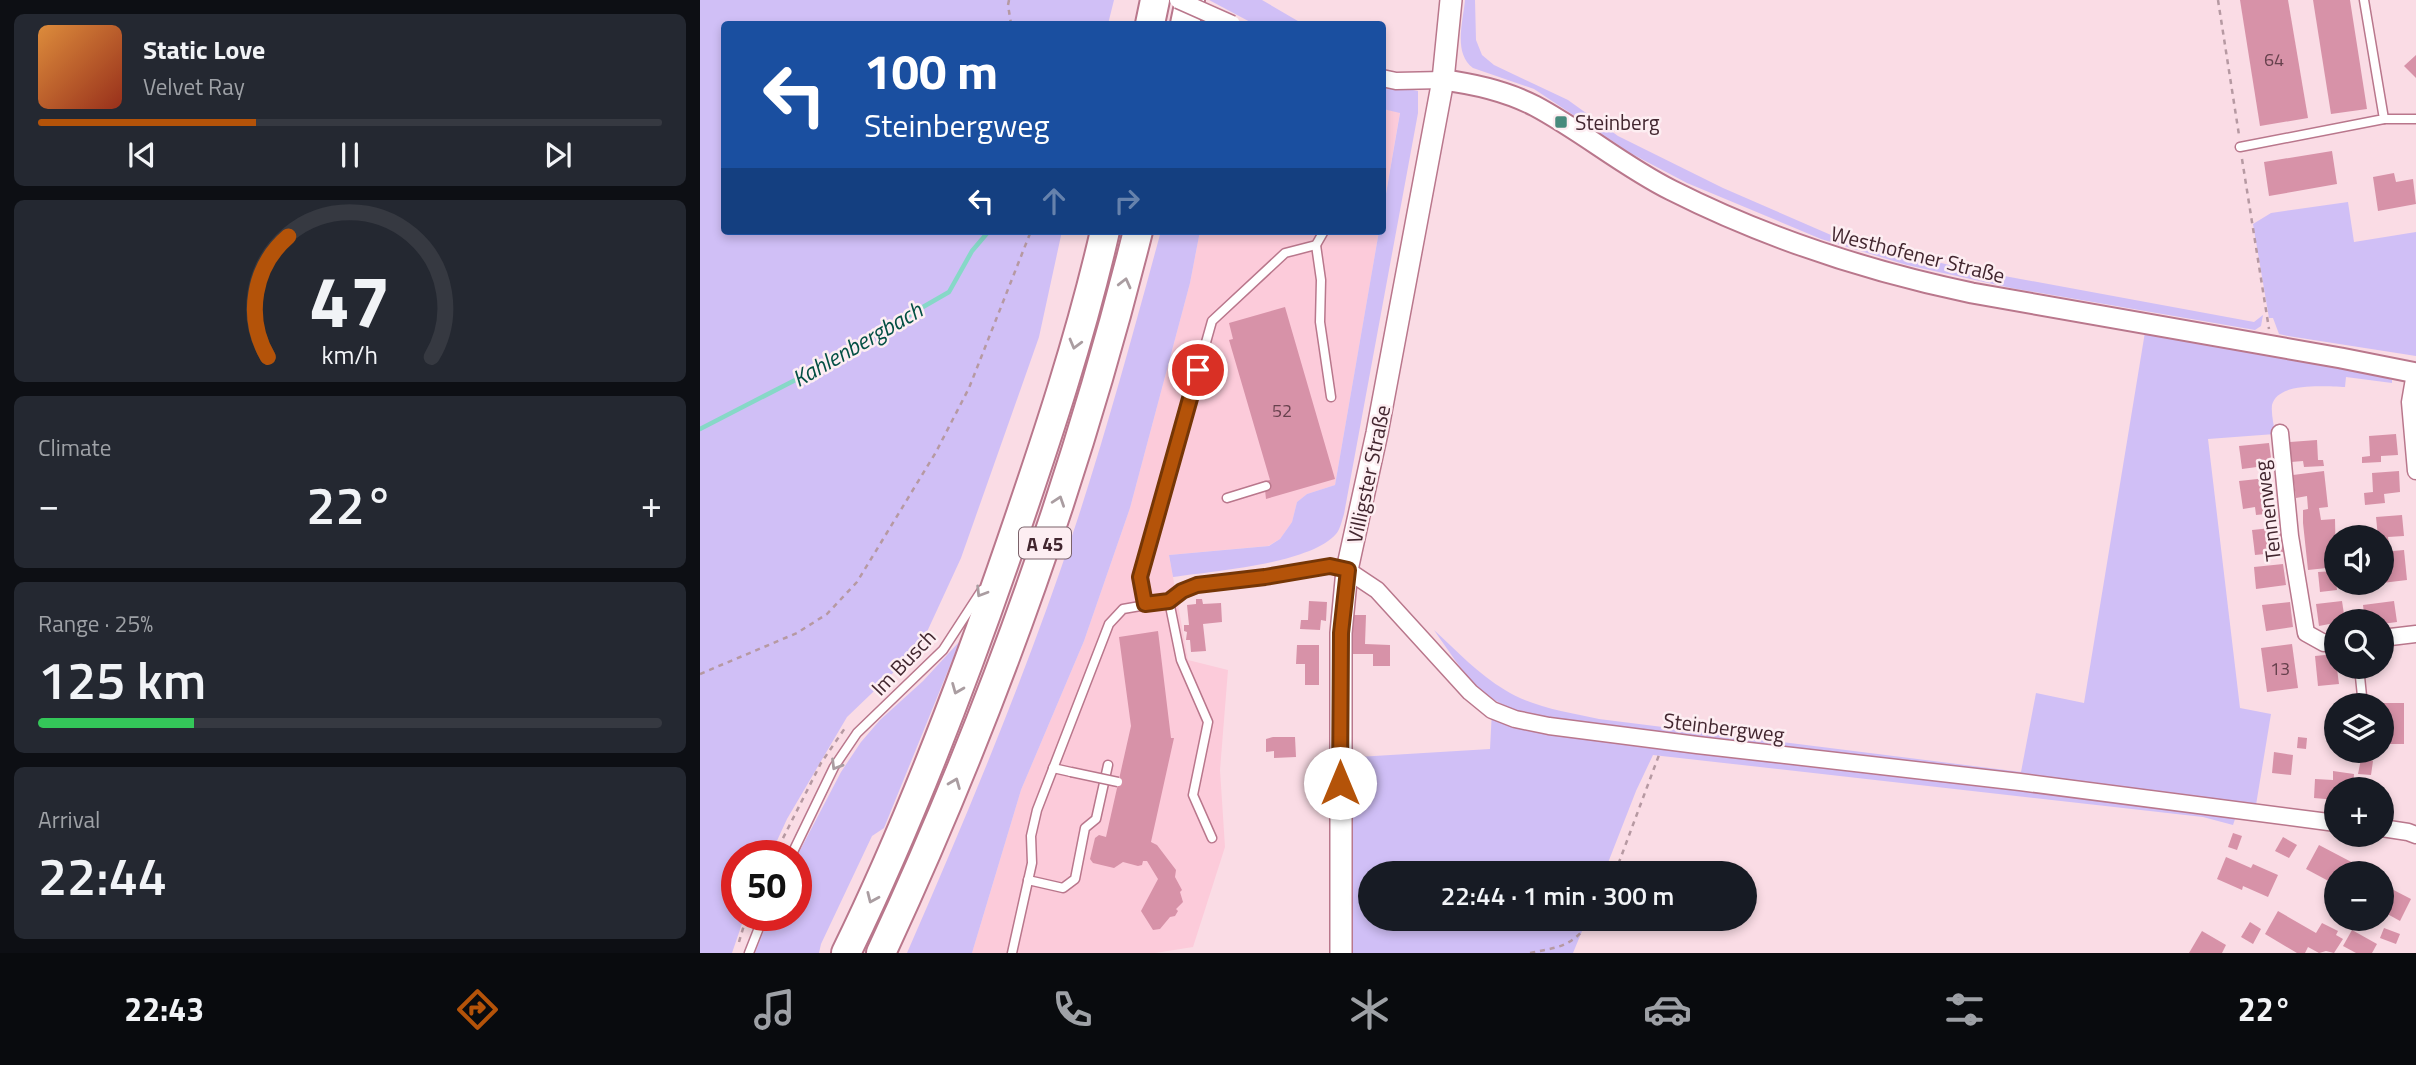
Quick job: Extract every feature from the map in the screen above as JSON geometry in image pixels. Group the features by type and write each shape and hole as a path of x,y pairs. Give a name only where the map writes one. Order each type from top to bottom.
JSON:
{"highway":[{"path":"1151,21 1155,0"},
{"path":"1186,21 1190,0"},
{"name":"A 45","path":"846,953 897,842 976,641 1068,373 1104,235"},
{"name":"A 45","path":"881,953 930,847 1008,650 1077,449 1137,235"}],"main road":[{"name":"Villigster Straße","path":"1341,953 1341,633 1348,570 1377,433 1443,80 1451,0"}],"street":[{"path":"1178,0 1225,21"},
{"path":"1386,79 1443,80"},
{"name":"Westhofener Straße","path":"1443,80 1472,84 1533,105 1631,168 1671,190 1826,256 1916,281 1972,293 2416,373"},
{"path":"2416,373 2410,402 2416,471"},
{"name":"Tennenweg","path":"2280,433 2290,536 2306,633 2324,643"},
{"name":"Steinbergweg","path":"1348,570 1377,590 1470,692 1492,710 1515,719 1665,741 2032,783 2324,821"},
{"path":"2394,637 2416,634"},
{"path":"2394,830 2416,835"}],"lane":[{"path":"2364,0 2384,119"},
{"path":"2240,147 2384,119 2416,119"},
{"path":"1322,235 1316,245 1321,280 1320,322 1331,397"},
{"path":"1145,604 1140,577 1212,321 1285,253 1316,245"},
{"path":"1227,498 1266,486"},
{"path":"1009,519 1030,487"},
{"path":"1012,953 1032,863 1031,836 1037,810 1109,624 1124,609 1169,601 1182,591 1197,585 1330,566 1348,570"},
{"name":"Im Busch","path":"799,840 834,767 857,733 943,650 986,583"},
{"path":"1169,601 1181,660 1208,722 1193,795 1212,838"},
{"path":"1028,880 1063,888 1075,878 1085,828 1096,819 1108,765"},
{"path":"1053,768 1118,782"},
{"path":"749,953 758,931"}],"path":[{"path":"1009,0 1010,21"},
{"path":"2218,0 2269,318 2269,345"},
{"path":"700,674 797,633 827,614 858,582 936,452 969,388 1029,235"},
{"path":"1620,861 1665,741"},
{"path":"736,953 742,931"},
{"path":"1530,953 1567,945 1582,931"}],"shaded area":[{"path":"700,0 1114,0 1109,21 721,21 721,235 1061,235 1039,337 961,558 920,647 847,717 777,840 721,840 721,931 740,931 732,953 700,953"},
{"path":"1209,0 1262,0 1298,21 1248,21"},
{"path":"1465,0 1475,0 1476,40 1482,55 1494,65 1568,100 1618,136 1723,188 1831,235 1961,268 2254,322 2263,315 2261,326 2255,330 2011,288 1907,265 1821,239 1687,183 1632,154 1534,89 1473,68 1467,62 1461,46"},
{"path":"1386,85 1418,91 1418,113 1340,527 1336,534 1323,544 1305,553 1260,565 1173,577 1169,555 1269,546 1280,539 1292,522 1297,502 1307,494 1335,485 1378,235 1386,235 1386,194 1400,113 1386,110"},
{"path":"1386,110 1400,112 1386,194"},
{"path":"2348,202 2354,242 2416,232 2416,356 2279,334 2273,318 2269,318 2253,224 2271,213"},
{"path":"1160,235 1199,235 1190,283 1130,508 1084,641 1021,790 972,953 907,953 996,742 1037,635 1075,527 1120,380"},
{"path":"1199,235 1378,235 1335,485 1307,494 1297,502 1292,522 1280,539 1268,546 1169,555 1188,660 1228,670 1220,770 1225,847 1193,947 1155,953 972,953 1021,790 1084,641 1130,508 1190,283"},
{"path":"2145,332 2385,374 2385,377 2392,380 2392,383 2346,377 2345,387 2316,386 2283,392 2276,397 2272,405 2275,434 2208,439 2240,708 2271,714 2256,805 1544,719 1505,706 1478,688 1434,630 1495,684 1527,701 1562,711 1599,719 2021,772 2036,693 2084,703"},
{"path":"960,641 884,828 872,836 819,953 755,953 764,931 812,931 812,840 805,840 841,772 861,742 880,720 923,681"},
{"path":"1492,710 1515,723 2237,813 2233,825 2203,817 1653,755 1609,861 1358,861 1358,931 1582,931 1573,953 1345,953 1341,758 1490,749"}],"building":[{"path":"2240,0 2288,0 2308,118 2260,126"},
{"path":"2313,0 2350,0 2367,109 2331,114"},
{"path":"2416,55 2416,78 2404,66"},
{"path":"2332,151 2337,184 2269,196 2264,162"},
{"path":"2394,173 2396,182 2413,179 2416,204 2378,211 2373,177"},
{"path":"1285,307 1335,479 1266,499 1264,481 1270,480 1229,340 1233,339 1229,323"},
{"path":"2396,434 2398,455 2381,456 2381,462 2362,463 2362,457 2370,456 2369,436"},
{"path":"2317,440 2318,460 2323,460 2324,466 2304,467 2303,461 2291,462 2290,442"},
{"path":"2269,443 2272,465 2242,469 2239,446"},
{"path":"2324,471 2328,507 2319,508 2321,520 2335,519 2335,525 2324,525 2324,568 2308,570 2303,523 2303,510 2308,509 2307,496 2296,498 2293,475"},
{"path":"2399,471 2400,492 2384,494 2385,503 2365,505 2364,493 2373,492 2372,473"},
{"path":"2267,478 2270,505 2274,505 2275,513 2256,515 2255,507 2243,509 2239,481"},
{"path":"2402,515 2404,536 2394,537 2394,525 2377,525 2376,517"},
{"path":"2281,527 2284,552 2255,555 2252,530"},
{"path":"2404,550 2407,580 2394,582 2394,551"},
{"path":"2283,564 2286,585 2256,589 2254,567"},
{"path":"2318,572 2324,572 2324,592 2320,592"},
{"path":"1196,599 1202,599 1203,604 1221,603 1222,622 1203,624 1206,651 1191,652 1184,625 1189,625 1187,605 1196,604"},
{"path":"1309,601 1327,602 1326,621 1321,620 1320,630 1300,629 1301,620 1308,620"},
{"path":"2342,601 2343,609 2324,609 2324,625 2319,626 2316,604"},
{"path":"2394,601 2397,622 2394,622 2394,609 2364,609 2363,605"},
{"path":"2290,602 2293,627 2266,631 2262,605"},
{"path":"1352,615 1366,615 1365,644 1390,645 1390,666 1373,666 1373,654 1352,654"},
{"path":"1158,631 1171,738 1174,738 1151,842 1157,845 1176,870 1175,877 1182,890 1180,892 1183,902 1176,909 1178,911 1175,916 1170,917 1160,929 1153,930 1141,911 1158,879 1147,861 1138,866 1123,862 1114,868 1093,863 1090,859 1095,838 1099,835 1106,837 1131,726 1119,637"},
{"path":"2292,644 2298,688 2267,692 2261,648"},
{"path":"1297,645 1319,645 1319,685 1305,685 1305,664 1296,664"},
{"path":"2324,655 2324,679 2338,679 2339,684 2318,686 2315,656"},
{"path":"2394,703 2404,703 2404,744 2394,744"},
{"path":"1295,737 1296,757 1274,758 1274,751 1266,752 1266,739"},
{"path":"2298,737 2307,738 2306,749 2297,748"},
{"path":"2274,752 2293,755 2291,775 2272,773"},
{"path":"2360,763 2373,763 2371,775 2358,774"},
{"path":"2333,771 2354,774 2354,777 2333,777"},
{"path":"2315,779 2324,780 2324,799 2314,798"},
{"path":"2233,833 2242,836 2237,850 2228,847"},
{"path":"2283,837 2297,845 2289,858 2275,851"},
{"path":"2319,845 2349,861 2324,861 2324,879 2306,869"},
{"path":"2226,857 2251,868 2253,864 2278,875 2268,897 2217,879"},
{"path":"2394,890 2411,899 2400,921 2394,918"},
{"path":"2278,911 2316,933 2322,923 2324,931 2338,931 2336,935 2343,939 2334,953 2319,953 2308,947 2305,953 2297,953 2265,934"},
{"path":"2250,922 2261,929 2253,944 2241,937"},
{"path":"2202,931 2226,945 2222,953 2189,953"},
{"path":"2351,931 2377,944 2372,953 2356,953 2343,946"},
{"path":"2383,931 2400,934 2396,944 2380,938"}],"waterway":[{"name":"Kahlenbergbach","path":"700,429 805,375 949,292 972,251 986,235"}],"place":[{"name":"Steinberg","path":"1561,122"}],"route":[{"path":"1198,370 1140,577 1145,604 1169,601 1182,591 1197,585 1330,566 1348,570 1341,633 1340,783"}]}
